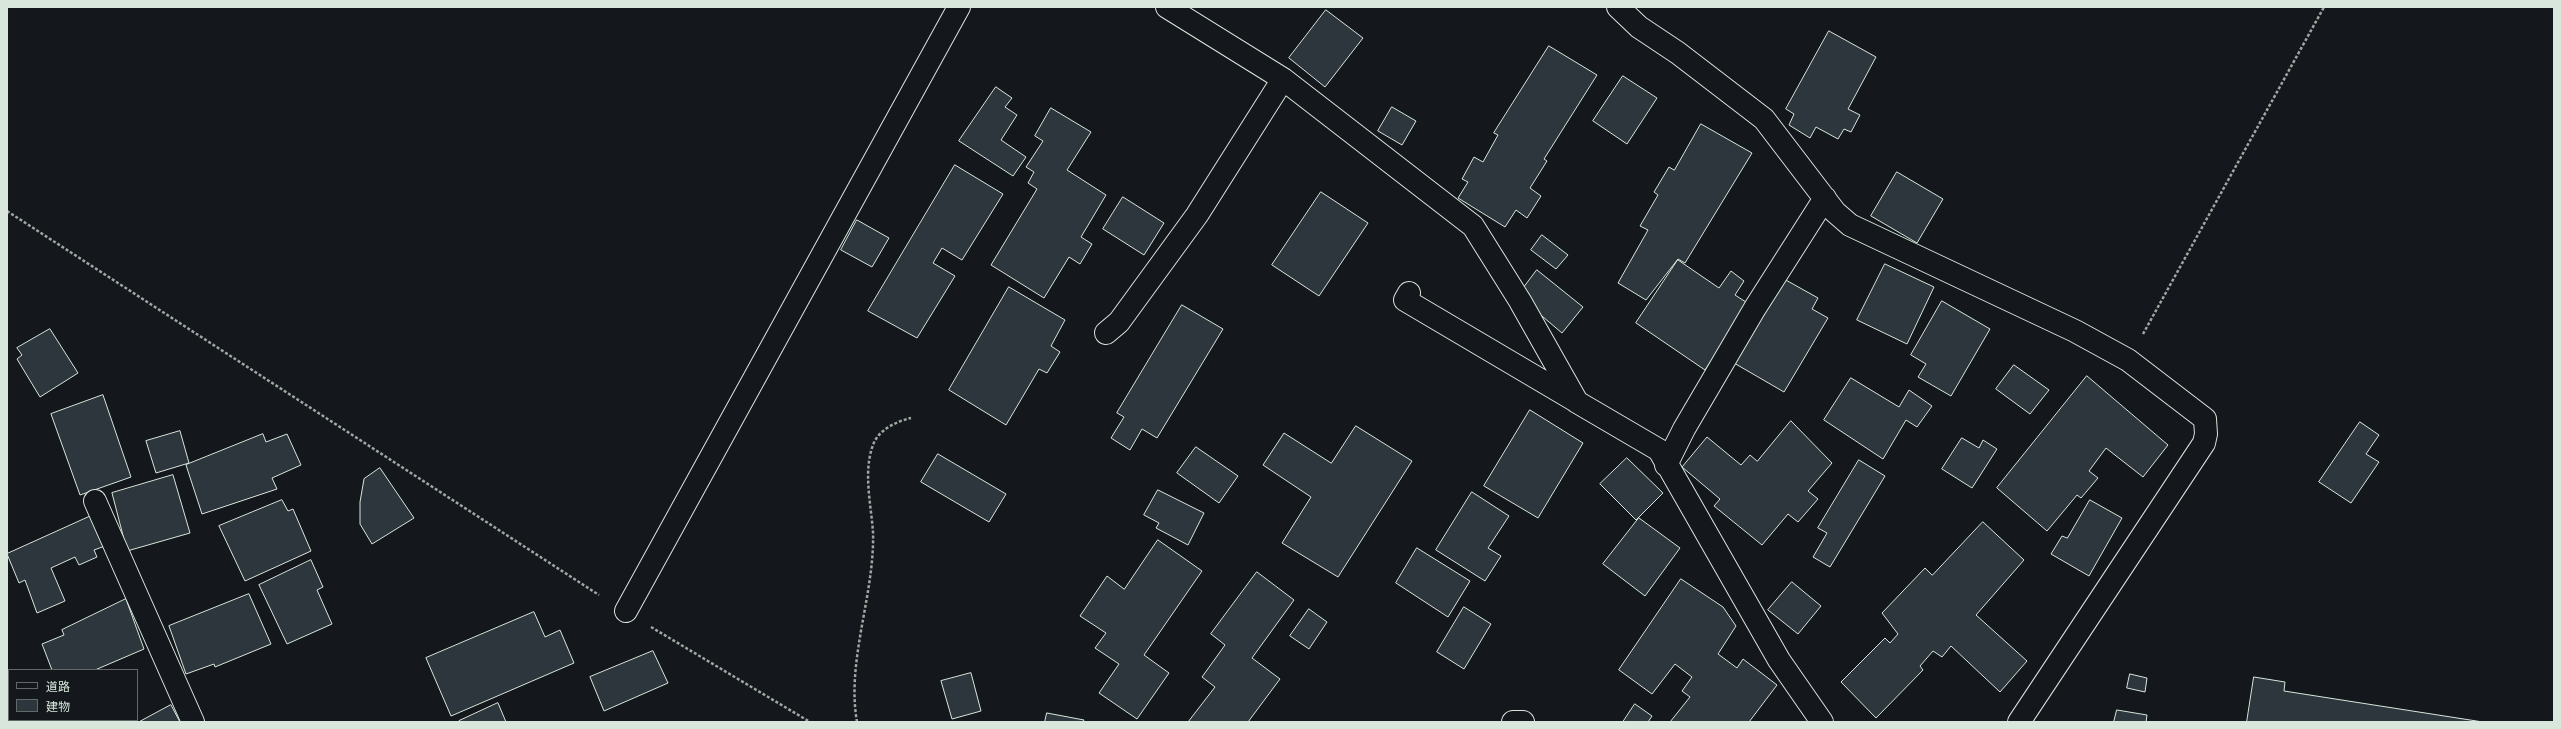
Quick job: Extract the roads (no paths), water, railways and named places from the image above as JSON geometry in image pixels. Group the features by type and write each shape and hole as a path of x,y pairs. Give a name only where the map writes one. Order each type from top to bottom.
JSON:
{"street":[{"path":"626,612 959,7"},
{"path":"1167,7 1283,79 1473,226 1520,301 1577,402"},
{"path":"1618,7 1639,27 1678,53 1764,119 1835,212 1850,225 2074,331 2128,360 2205,419 2206,434 2204,443 2019,722"},
{"path":"1106,333 1119,322 1197,215 1283,79"},
{"path":"1666,465 1684,429 1751,315 1825,198"},
{"path":"1409,293 1406,300 1659,450 1666,465 1779,660 1822,722"},
{"path":"95,501 193,722"},
{"path":"1512,722 1523,722"}]}
